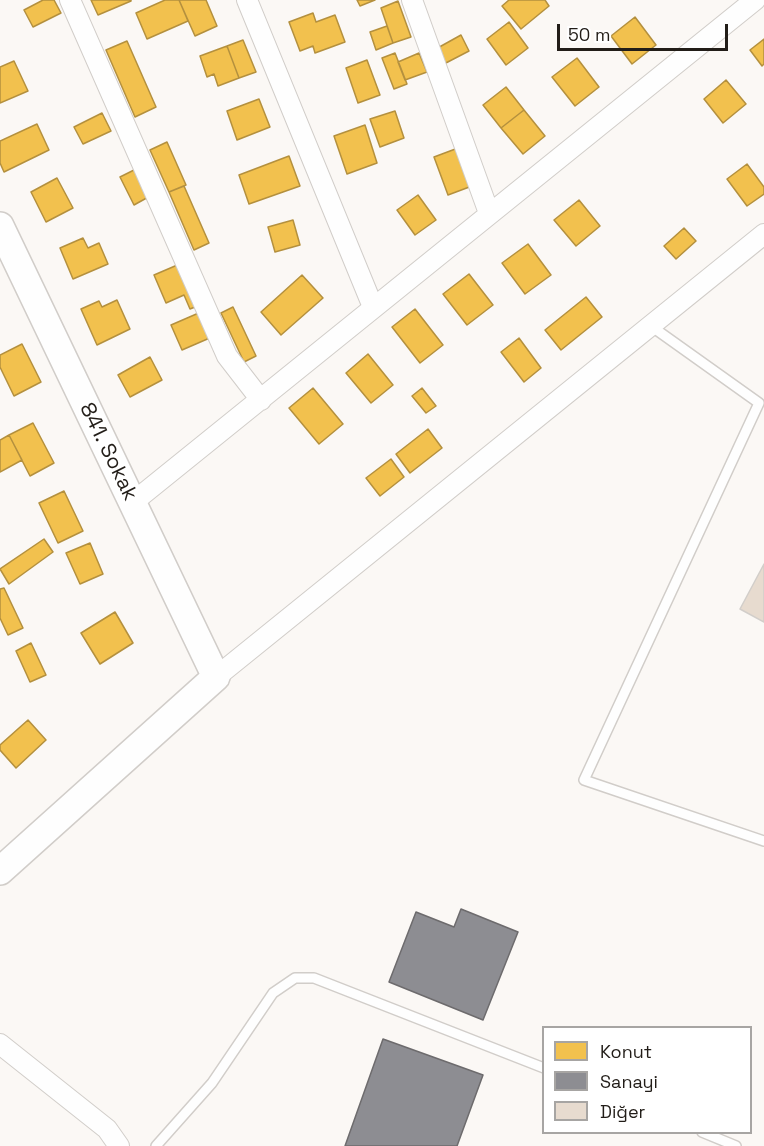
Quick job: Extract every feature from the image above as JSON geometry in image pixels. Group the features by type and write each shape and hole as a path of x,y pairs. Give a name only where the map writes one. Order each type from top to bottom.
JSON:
{"street":[{"path":"70,0 226,356 261,400"},
{"path":"247,0 373,308"},
{"path":"412,0 489,213"},
{"path":"132,503 755,0"},
{"name":"841. Sokak","path":"0,226 216,677"},
{"path":"0,871 216,677 764,234"},
{"path":"0,1044 107,1129 119,1146"}],"lane":[{"path":"651,326 759,403 584,780 764,840"},
{"path":"156,1146 212,1083 273,993 295,978 314,978 542,1068"},
{"path":"707,1134 736,1146"}],"building: Konut":[{"path":"43,0 54,0 61,13 33,27 24,10"},
{"path":"91,0 131,0 131,1 98,15"},
{"path":"165,0 179,0 188,21 147,39 136,13"},
{"path":"179,0 206,0 217,26 195,36"},
{"path":"357,0 375,0 360,6"},
{"path":"509,0 545,0 549,6 521,29 502,6"},
{"path":"398,1 411,37 393,43 381,8"},
{"path":"313,13 316,22 335,15 345,42 315,53 313,46 300,51 289,22"},
{"path":"635,17 656,45 632,64 611,36"},
{"path":"509,22 528,48 506,65 487,39"},
{"path":"387,26 393,43 376,50 370,32"},
{"path":"461,35 469,51 442,65 434,50"},
{"path":"764,39 764,64 762,66 750,50"},
{"path":"243,40 256,72 239,78 227,46"},
{"path":"127,41 156,107 135,117 106,50"},
{"path":"227,46 239,78 218,86 214,74 207,77 200,56"},
{"path":"395,53 407,84 394,89 382,58"},
{"path":"419,53 427,72 405,80 398,62"},
{"path":"577,58 599,87 575,106 552,77"},
{"path":"367,60 380,95 358,103 346,68"},
{"path":"14,61 28,91 0,103 0,67"},
{"path":"726,80 746,104 723,123 704,99"},
{"path":"506,87 524,110 501,128 483,105"},
{"path":"259,99 270,127 237,140 227,111"},
{"path":"524,110 545,136 523,154 501,128"},
{"path":"395,111 404,138 380,147 370,119"},
{"path":"102,113 111,131 83,144 74,127"},
{"path":"37,124 49,150 4,172 0,163 0,141"},
{"path":"365,125 377,163 347,174 334,136"},
{"path":"167,142 186,185 169,192 150,150"},
{"path":"458,148 472,186 448,195 434,157"},
{"path":"289,156 300,186 249,204 239,175"},
{"path":"747,164 764,187 764,194 747,206 727,179"},
{"path":"138,168 152,195 134,205 120,177"},
{"path":"57,178 73,208 46,222 31,192"},
{"path":"184,186 209,243 194,250 169,192"},
{"path":"418,195 436,220 415,235 397,210"},
{"path":"579,200 600,226 576,246 554,220"},
{"path":"293,220 300,245 275,252 268,227"},
{"path":"684,228 696,241 676,259 664,246"},
{"path":"83,238 88,248 99,243 108,264 73,279 60,248"},
{"path":"528,244 551,275 525,294 502,263"},
{"path":"182,263 200,305 190,309 184,295 166,303 154,275"},
{"path":"469,274 493,305 467,325 443,294"},
{"path":"302,275 323,298 281,335 261,312"},
{"path":"586,297 602,317 561,350 545,330"},
{"path":"117,300 130,329 97,345 81,309 99,301 102,307"},
{"path":"233,307 256,356 244,362 221,313"},
{"path":"415,309 443,345 420,363 392,327"},
{"path":"201,312 212,337 182,350 171,325"},
{"path":"519,338 541,368 524,382 501,352"},
{"path":"22,344 41,382 14,396 0,367 0,355"},
{"path":"368,354 393,385 371,403 346,373"},
{"path":"150,357 162,380 130,397 118,375"},
{"path":"313,388 343,424 319,444 289,408"},
{"path":"422,388 436,406 426,413 412,396"},
{"path":"33,423 54,463 30,476 9,435"},
{"path":"428,429 442,448 410,473 396,454"},
{"path":"9,435 22,460 0,472 0,440"},
{"path":"391,459 404,477 380,496 366,478"},
{"path":"64,491 83,531 58,543 39,503"},
{"path":"44,539 53,552 9,584 0,569"},
{"path":"90,543 103,574 80,584 66,553"},
{"path":"4,588 23,628 8,635 0,618 0,589"},
{"path":"115,612 133,643 100,664 81,633"},
{"path":"31,643 46,675 30,682 16,651"},
{"path":"28,720 46,740 16,768 0,750 0,745"}],"building: Sanayi":[{"path":"461,909 518,932 483,1020 389,982 416,912 454,927"},
{"path":"383,1039 483,1075 457,1146 345,1146"}],"building: Diğer":[{"path":"764,564 764,622 740,609"}]}
